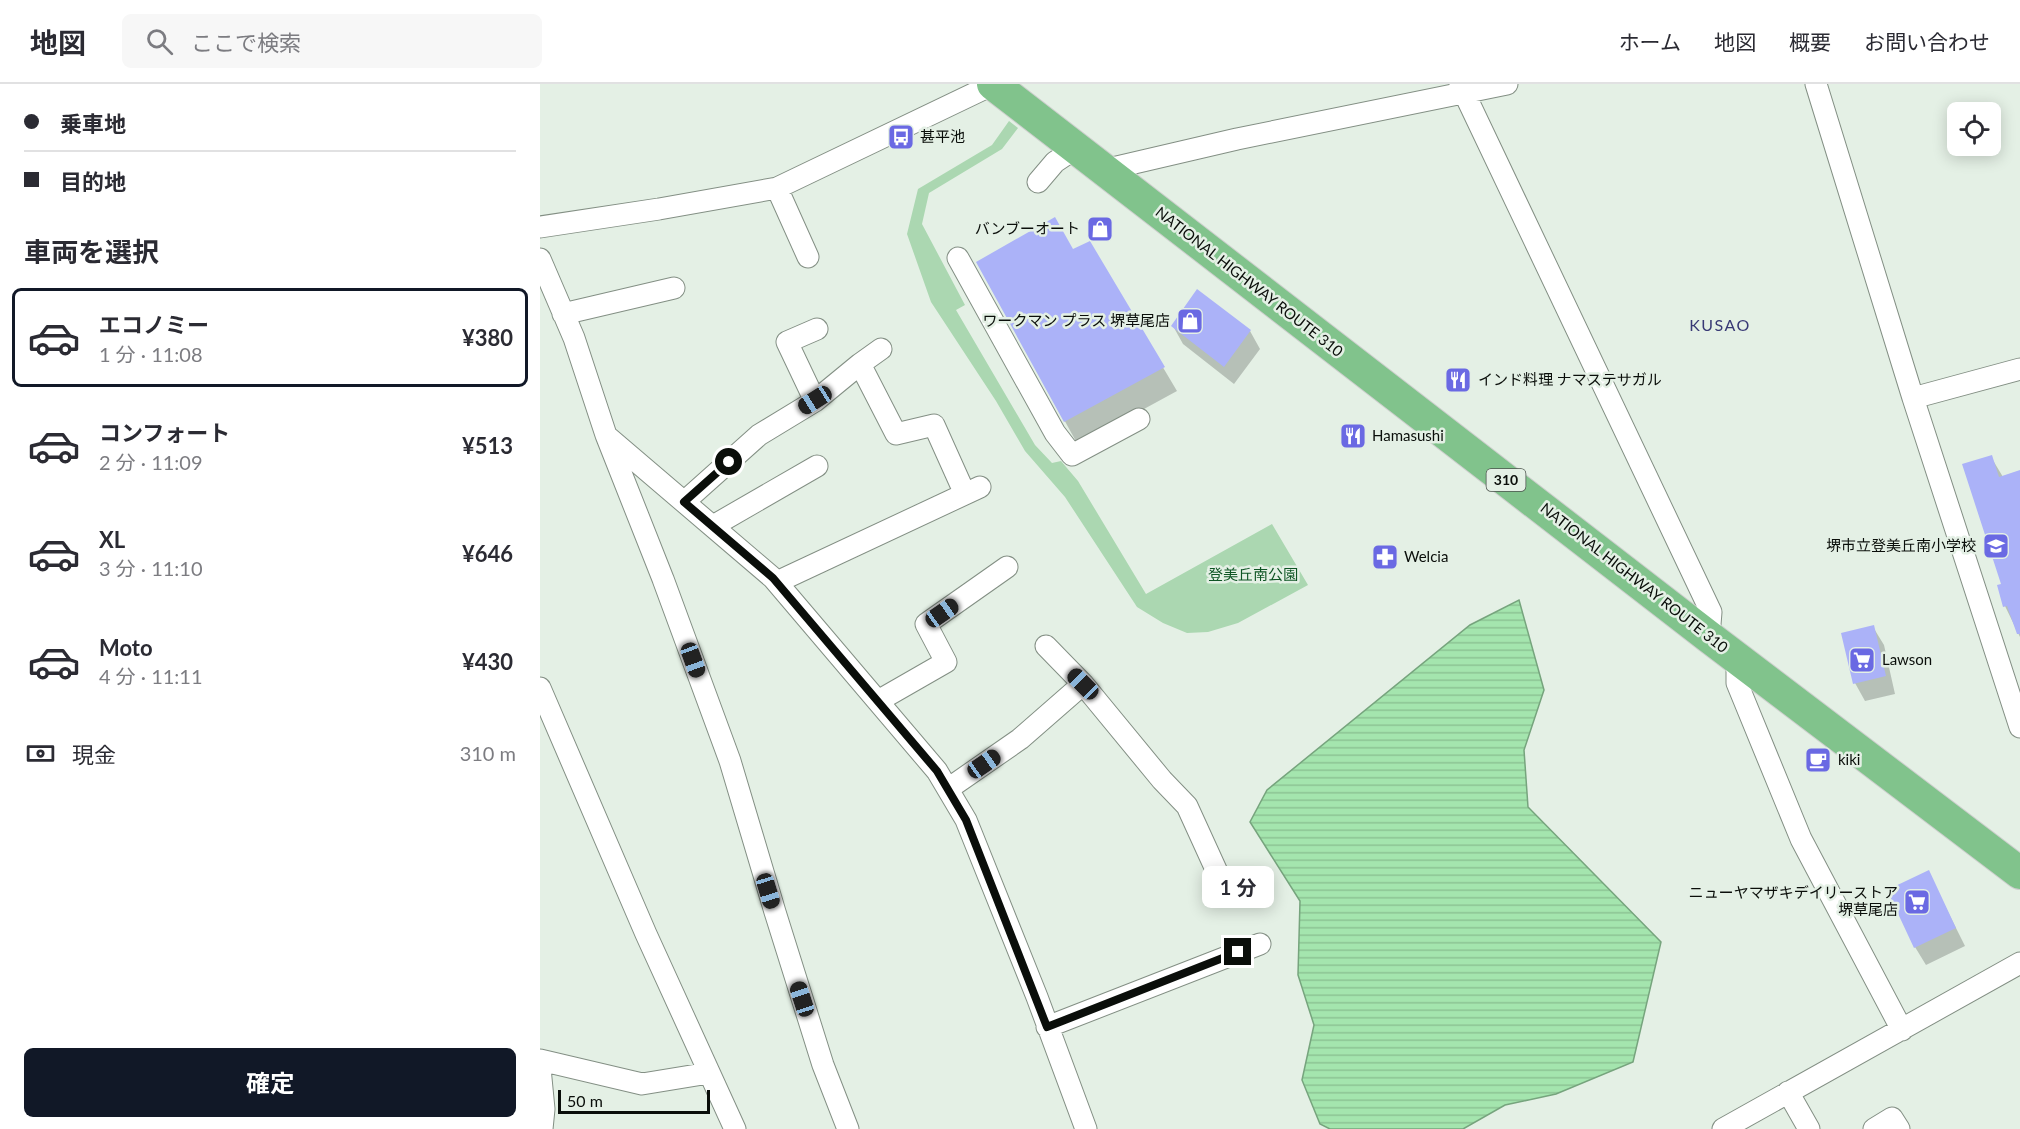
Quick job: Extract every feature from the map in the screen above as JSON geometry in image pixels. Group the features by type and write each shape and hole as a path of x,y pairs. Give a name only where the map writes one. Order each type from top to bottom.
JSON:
{"highway":[{"name":"NATIONAL HIGHWAY ROUTE 310","path":"993,84 1709,637 2020,873"}],"street":[{"path":"540,227 777,188 993,84"},
{"path":"1104,170 1462,89 1507,84"},
{"path":"1816,84 1913,399 2018,723"},
{"path":"1462,89 1711,612 1709,637"},
{"path":"1038,182 1055,162 1076,148"},
{"path":"777,188 808,257"},
{"path":"958,258 1055,433 1072,455 1139,419"},
{"path":"540,259 574,338 606,435 663,579 730,762 823,1065 848,1129"},
{"path":"563,314 674,288"},
{"path":"815,400 787,342 817,329"},
{"path":"684,502 759,435 815,400 881,349"},
{"path":"777,582 972,491 934,425 896,434 860,364"},
{"path":"1913,399 2020,369"},
{"path":"606,435 777,582 937,771 966,820 1086,1129"},
{"path":"712,526 818,466"},
{"path":"878,701 946,662 926,624 1007,567"},
{"path":"1046,646 1083,684 1162,780 1187,806 1218,874"},
{"path":"1737,657 1737,683 1800,839 1902,1030"},
{"path":"948,789 1020,739 1083,684"},
{"path":"540,688 646,934 735,1129"},
{"path":"1047,1027 1260,944"},
{"path":"1723,1129 2020,963"},
{"path":"540,1060 642,1084 709,1073"},
{"path":"540,1068 544,1109 542,1129"},
{"path":"1788,1092 1809,1129"},
{"path":"1874,1129 1892,1118 1899,1129"}],"green space":[{"name":"登美丘南公園","path":"1009,121 1018,128 1002,149 929,193 922,224 965,305 956,310 1035,445 1052,463 1061,461 1078,481 1146,594 1272,524 1308,585 1238,623 1208,632 1187,633 1163,623 1137,607 1065,497 1025,451 996,401 931,302 907,234 918,189 992,145"}],"shaded area":[{"path":"1519,600 1544,690 1524,750 1528,807 1661,942 1633,1062 1556,1094 1505,1105 1463,1129 1330,1129 1320,1124 1302,1080 1314,1025 1298,975 1300,901 1250,822 1267,790 1470,625"}],"building":[{"path":"1055,217 1073,249 1090,241 1165,367 1064,422 976,262"},
{"path":"1197,289 1251,330 1224,367 1171,326"},
{"path":"1992,455 1999,477 2020,470 2020,634 2017,634 2007,606 2003,607 1997,585 2001,584 1962,464"},
{"path":"1874,625 1886,676 1853,684 1841,633"},
{"path":"1929,870 1956,928 1914,948 1887,890"}],"place":[{"name":"甚平池","path":"901,137"},
{"name":"バンブーオート","path":"1100,229"},
{"name":"ワークマン プラス 堺草尾店","path":"1190,321"},
{"name":"インド料理 ナマステサガル","path":"1458,380"},
{"name":"Hamasushi","path":"1353,436"},
{"name":"堺市立登美丘南小学校","path":"1996,546"},
{"name":"Welcia","path":"1385,557"},
{"name":"Lawson","path":"1862,660"},
{"name":"kiki","path":"1818,760"},
{"name":"ニューヤマザキデイリーストア 堺草尾店","path":"1917,902"}],"district":[{"name":"KUSAO","path":"1720,325"}],"route":[{"path":"729,462 684,502 773,578 937,771 966,820 1047,1027 1238,952"}]}
